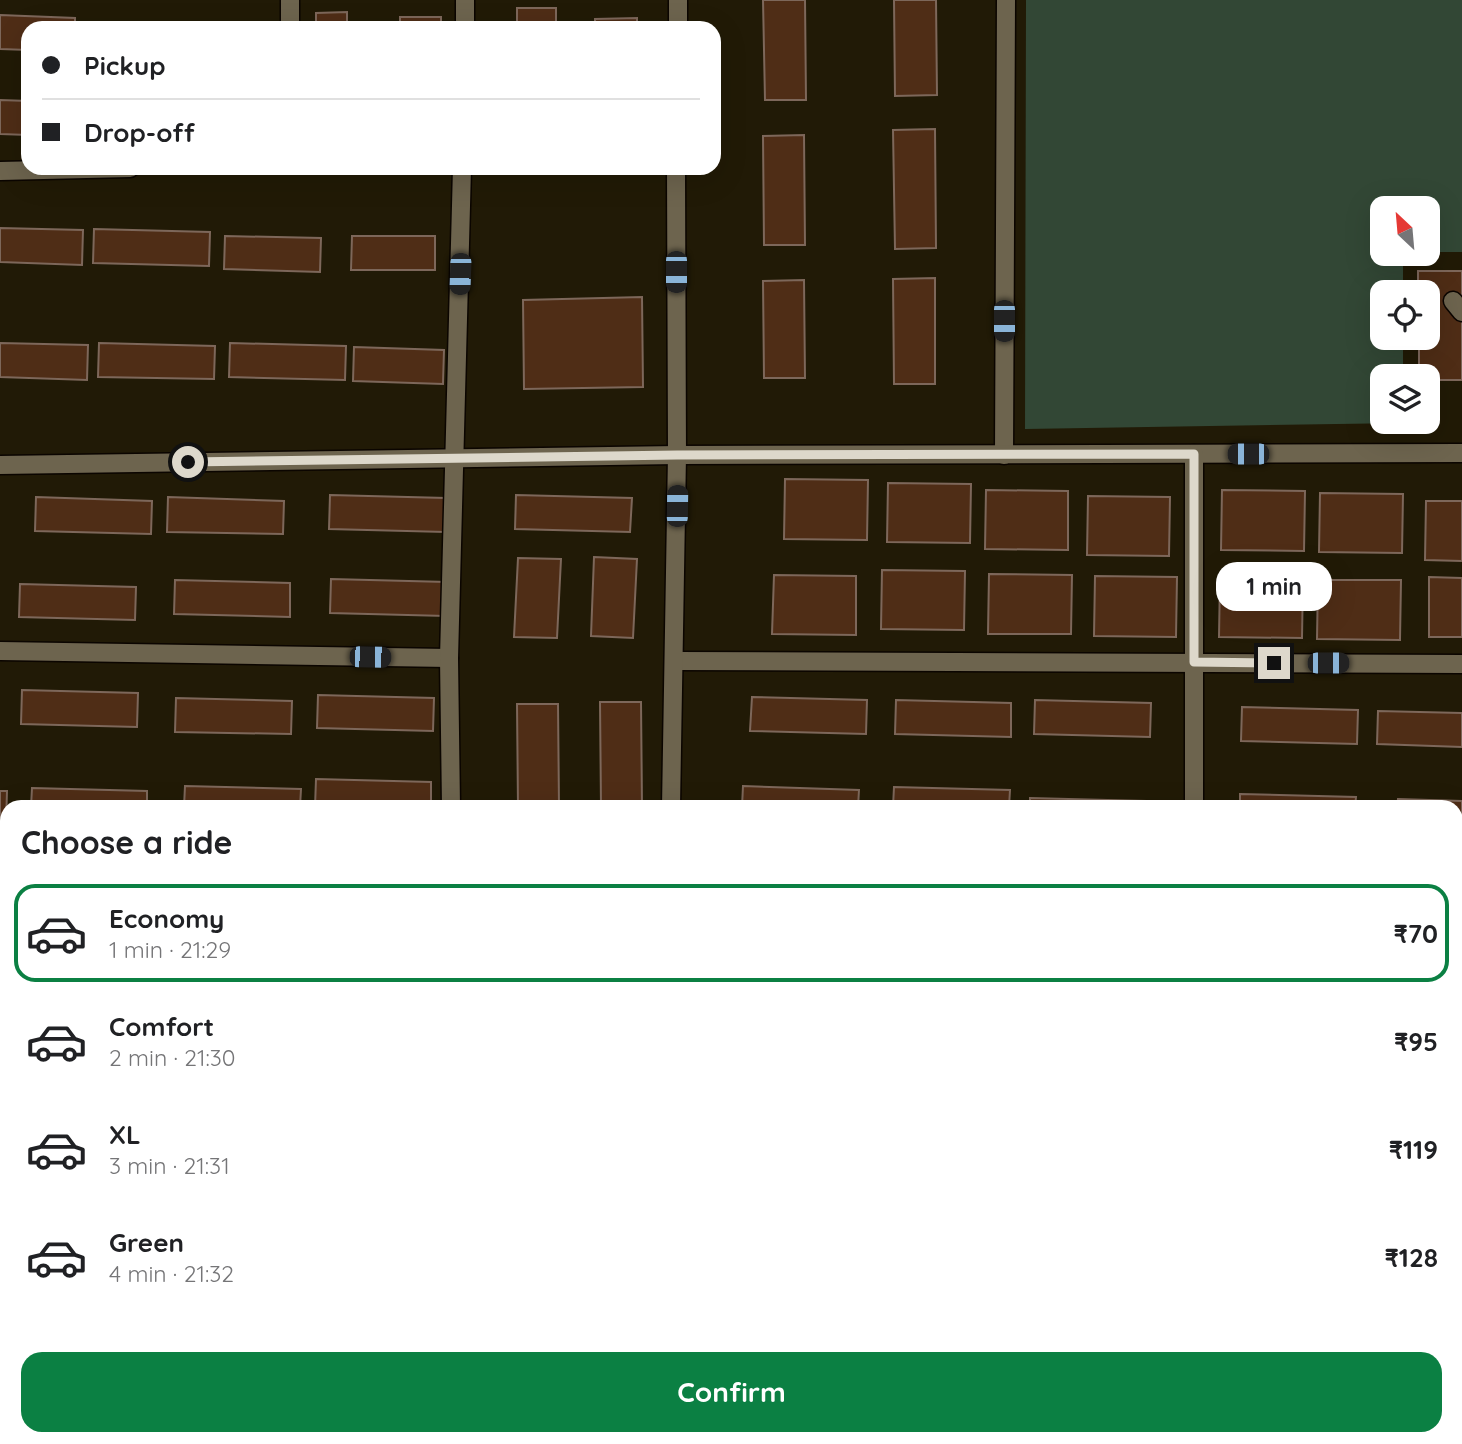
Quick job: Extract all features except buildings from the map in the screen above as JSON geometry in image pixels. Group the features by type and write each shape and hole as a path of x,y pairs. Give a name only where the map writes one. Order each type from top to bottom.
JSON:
{"street":[{"path":"290,0 290,21"},
{"path":"465,0 465,21"},
{"path":"678,0 678,21"},
{"path":"1004,455 1006,0"},
{"path":"0,171 21,171"},
{"path":"451,800 449,658 462,175"},
{"path":"671,800 677,455 676,175"},
{"path":"0,465 677,455 1462,453"},
{"path":"1194,454 1194,800"},
{"path":"0,651 449,658"},
{"path":"675,661 1462,664"}],"green space":[{"path":"1026,0 1462,0 1462,252 1440,252 1440,196 1370,196 1370,266 1403,266 1403,280 1370,280 1370,350 1403,350 1403,364 1370,364 1370,424 1025,429"}],"route":[{"path":"188,462 677,455 1194,454 1194,662 1274,663"}]}
